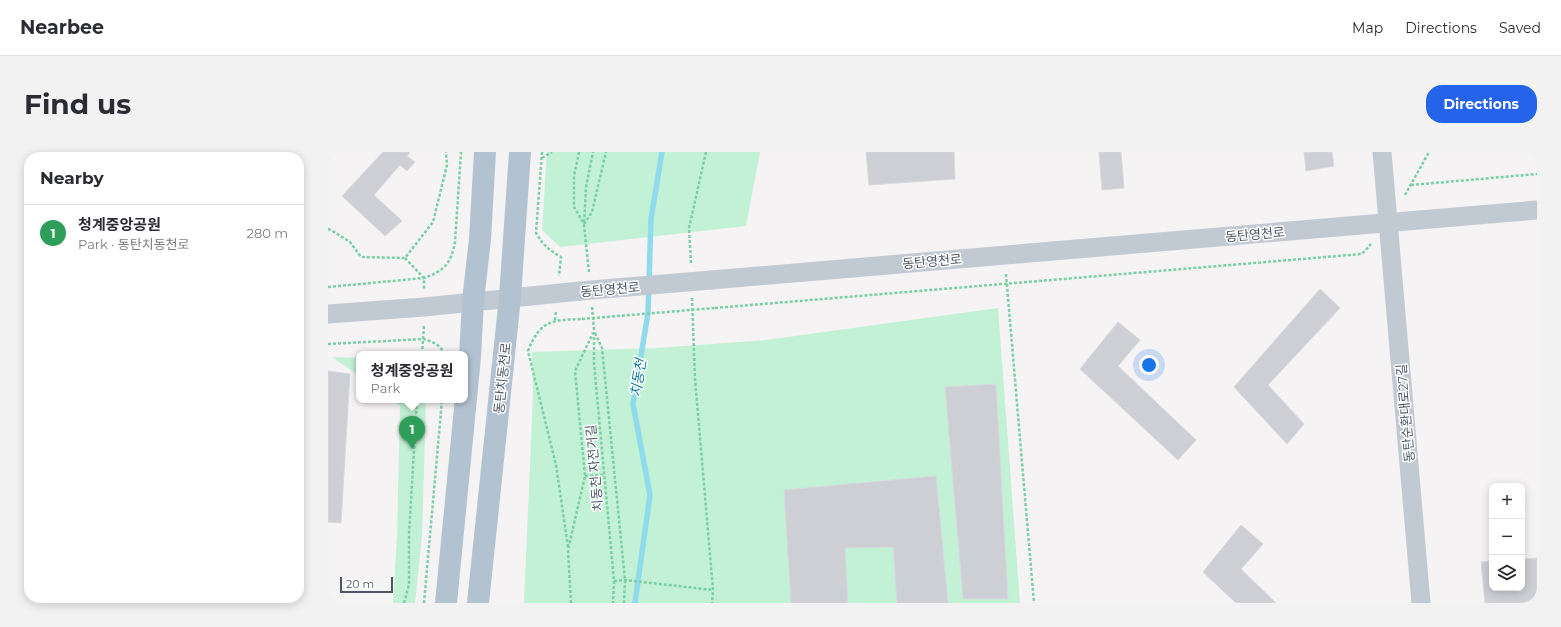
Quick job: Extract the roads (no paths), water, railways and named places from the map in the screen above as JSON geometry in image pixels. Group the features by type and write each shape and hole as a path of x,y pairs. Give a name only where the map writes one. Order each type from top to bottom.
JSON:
{"main road":[{"path":"468,378 472,301 480,239 486,152"},
{"name":"동탄치동천로","path":"478,603 510,297 520,152"},
{"path":"446,603 466,403"}],"street":[{"name":"동탄순환대로27길","path":"1382,152 1421,603"},
{"name":"동탄영천로","path":"328,314 510,297 1537,210"}],"waterway":[{"name":"치동천","path":"635,603 650,495 633,404 648,313 651,219 662,152"}],"place":[{"name":"청계중앙공원","path":"412,449"}]}
